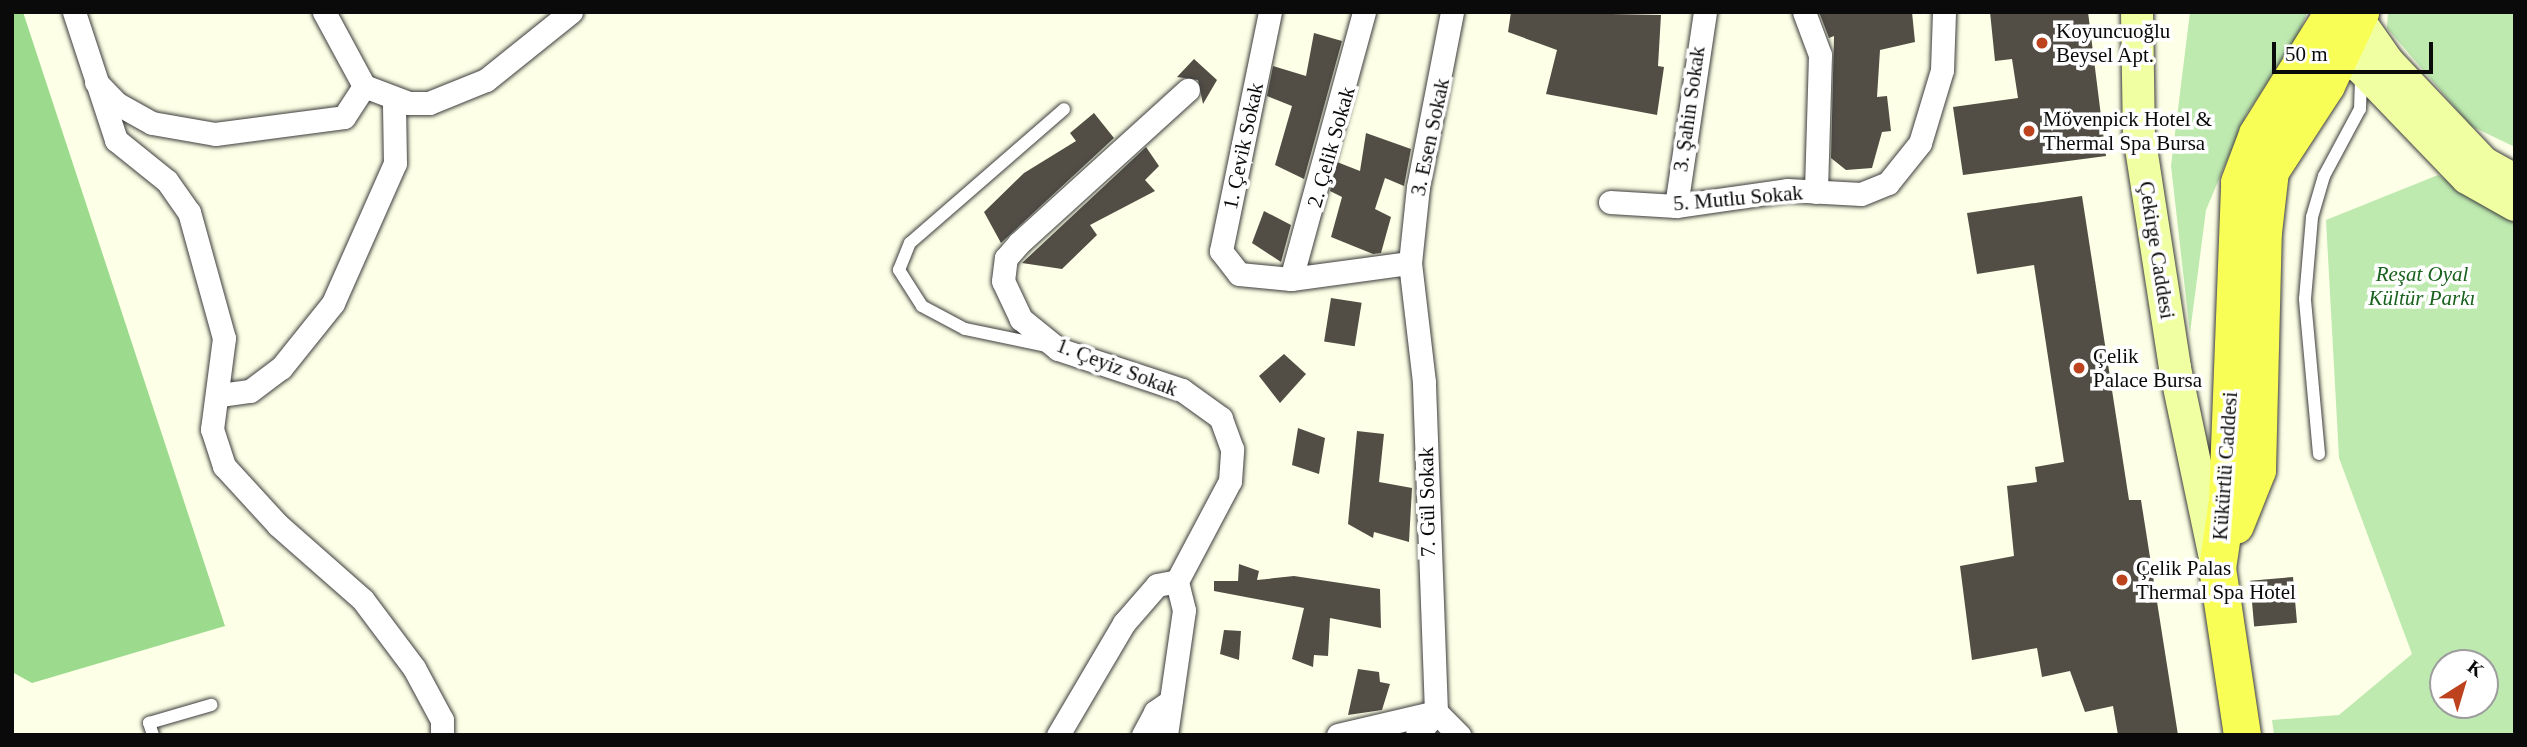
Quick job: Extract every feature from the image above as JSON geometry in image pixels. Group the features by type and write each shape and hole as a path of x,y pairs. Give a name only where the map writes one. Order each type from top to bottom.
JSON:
{"main road":[{"name":"Çekirge Caddesi","path":"2137,12 2139,135 2175,368 2217,568 2242,735"},
{"name":"Kükürtlü Caddesi","path":"2217,568 2257,470 2263,232 2270,171 2352,62 2351,15"},
{"name":"Kükürtlü Caddesi","path":"2217,568 2227,500 2239,182 2256,134 2306,64 2351,15"},
{"path":"2351,15 2484,163 2515,180"},
{"path":"2306,64 2352,62 2467,178 2515,205"},
{"name":"Çekirge Caddesi","path":"2217,568 2263,735"}],"street":[{"path":"74,12 91,77 116,140 167,181 189,212 224,338 220,395 212,429 224,467 278,525 363,600 414,668 442,720 442,735"},
{"path":"324,12 364,86 394,103 429,103 459,94 571,12"},
{"name":"1. Çevik Sokak","path":"1270,12 1221,251 1239,274 1291,279"},
{"name":"2. Çelik Sokak","path":"1291,279 1364,12"},
{"name":"3. Esen Sokak","path":"1410,263 1418,187 1452,12"},
{"name":"3. Şahin Sokak","path":"1676,206 1705,12"},
{"path":"1804,12 1820,55 1816,192"},
{"name":"5. Mutlu Sokak","path":"1610,202 1676,206 1816,192 1861,194 1888,183 1920,143 1942,69 1944,12"},
{"path":"91,77 116,103 152,123 215,134 344,117 364,86"},
{"name":"1. Çeyiz Sokak","path":"1177,581 1230,481 1232,449 1221,418 1182,390 1058,349 1021,319 1003,281 1006,258 1188,90"},
{"path":"220,395 250,391 281,368 333,303 391,175 394,103"},
{"path":"1291,279 1410,263"},
{"name":"7. Gül Sokak","path":"1410,263 1424,382 1436,712"},
{"path":"1058,735 1124,623 1157,585 1177,581 1184,610 1166,735"},
{"path":"1143,735 1155,712 1171,701"},
{"path":"1338,735 1436,712"},
{"path":"1417,735 1436,712"},
{"path":"1436,712 1459,735"}],"lane":[{"path":"2319,454 2305,299 2312,217 2324,176 2360,109 2352,62"},
{"path":"1058,349 965,329 922,306 899,270 910,243 929,224 1063,108"},
{"path":"153,735 149,723 211,705"}],"green space":[{"path":"12,12 23,12 225,626 32,683 12,672"},
{"path":"2190,12 2307,12 2299,34 2246,115 2206,210 2190,333 2171,166"},
{"path":"2388,12 2515,12 2515,147 2471,126 2387,28"},
{"name":"Reşat Oyal Kültür Parkı","path":"2438,175 2515,224 2515,735 2274,735 2272,720 2339,715 2412,654 2339,458 2326,220"}],"building":[{"path":"1511,12 1661,15 1658,66 1664,67 1657,115 1546,94 1557,50 1508,32"},
{"path":"1819,12 1912,12 1915,42 1880,50 1877,97 1887,96 1891,131 1882,132 1872,168 1846,170 1831,158 1834,36 1829,38"},
{"path":"1990,12 2088,12 2106,156 1963,175 1953,107 2018,98 2012,59 1995,61"},
{"path":"1314,33 1342,41 1304,179 1275,165 1292,106 1267,96 1273,66 1306,76"},
{"path":"1194,59 1217,80 1203,104 1198,80 1177,77"},
{"path":"1094,113 1114,138 1001,243 984,212 1024,173 1076,141 1070,133"},
{"path":"1366,133 1411,149 1404,186 1385,178 1375,209 1391,217 1381,253 1373,254 1331,237 1342,197 1330,191 1337,162 1360,171"},
{"path":"1146,147 1159,166 1145,180 1155,191 1090,225 1097,235 1062,269 1022,263"},
{"path":"2082,196 2129,500 2141,500 2178,735 2118,735 2113,706 2085,712 2070,671 2042,677 2037,648 1972,660 1960,566 2014,556 2007,486 2037,482 2035,467 2064,462 2034,265 1977,274 1967,213"},
{"path":"1264,211 1291,225 1281,262 1252,243"},
{"path":"1331,298 1362,303 1355,346 1324,341"},
{"path":"1284,354 1306,374 1280,403 1259,376"},
{"path":"1298,428 1325,438 1319,474 1292,465"},
{"path":"1357,431 1384,434 1379,482 1412,488 1409,542 1374,532 1373,538 1348,524"},
{"path":"1239,564 1259,571 1257,580 1294,576 1380,589 1381,628 1330,618 1328,656 1314,655 1313,667 1292,659 1304,608 1214,591 1214,581 1238,581"},
{"path":"2293,577 2297,623 2254,627 2250,581"},
{"path":"1224,630 1241,631 1239,660 1220,654"},
{"path":"1358,669 1379,672 1380,682 1390,684 1382,710 1348,715"}],"place":[{"name":"Koyuncuoğlu Beysel Apt.","path":"2042,43"},
{"name":"Mövenpick Hotel & Thermal Spa Bursa","path":"2029,131"},
{"name":"Çelik Palace Bursa","path":"2079,368"},
{"name":"Çelik Palas Thermal Spa Hotel","path":"2122,580"}]}
